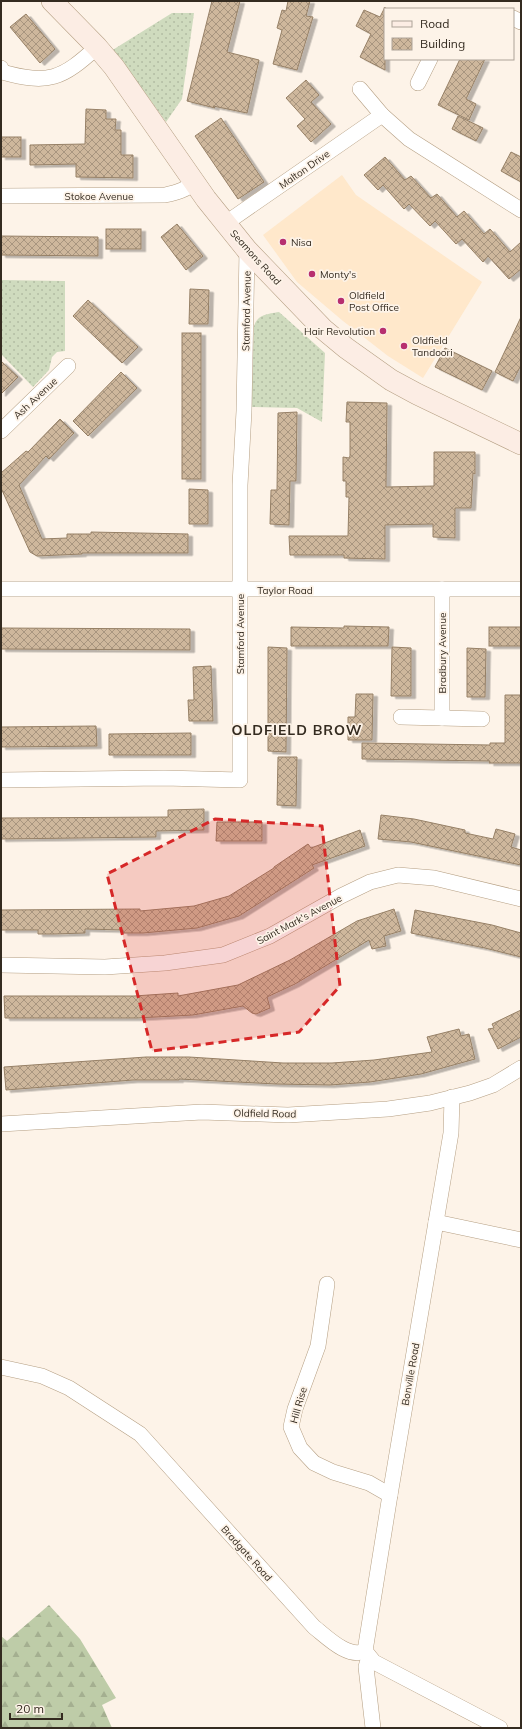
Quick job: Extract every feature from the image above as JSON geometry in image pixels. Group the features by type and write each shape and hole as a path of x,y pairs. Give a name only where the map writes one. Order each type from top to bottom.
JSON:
{"street":[{"name":"Seamons Road","path":"52,1 98,47 139,101 194,181 247,250 323,329 384,375 417,394 519,439"},
{"path":"2,74 43,79 60,75 79,64 98,47"},
{"path":"418,83 430,60"},
{"path":"360,89 382,115 409,139 521,210"},
{"name":"Malton Drive","path":"226,223 382,115"},
{"name":"Stokoe Avenue","path":"1,196 165,195 178,192 192,185 194,181"},
{"name":"Stamford Avenue","path":"1,780 164,778 240,780 240,485 244,411 247,250"},
{"name":"Ash Avenue","path":"1,430 68,366"},
{"name":"Taylor Road","path":"1,589 521,589"},
{"name":"Bradbury Avenue","path":"442,589 442,718"},
{"path":"401,717 482,719"},
{"name":"Saint Mark's Avenue","path":"1,965 105,967 165,963 223,954 270,936 370,882 398,875 434,878 521,898"},
{"name":"Oldfield Road","path":"1,1124 202,1112 288,1115 388,1109 430,1103 493,1085 521,1068"},
{"name":"Bonville Road","path":"372,1728 366,1667 367,1654 390,1495 451,1133 452,1097"},
{"path":"436,1222 521,1240"},
{"name":"Hill Rise","path":"326,1284 323,1318 318,1346 295,1409 291,1427 300,1448 314,1463 333,1472 369,1483 390,1495"},
{"name":"Bradgate Road","path":"1,1367 42,1376 70,1388 140,1434 314,1627 343,1648 355,1653 367,1654 374,1662 500,1728"}],"highlighted area":[{"path":"215,819 322,826 340,986 299,1032 152,1051 107,874"}],"shaded area":[{"path":"342,175 356,195 482,282 423,378 388,356 343,321 297,282 263,235"}],"green space":[{"path":"172,13 194,13 182,99 166,122 127,68 111,51"},
{"path":"1,280 65,281 65,351 57,352 52,357 49,370 33,387 1,354"},
{"path":"279,312 325,353 322,422 297,408 251,407 254,326 261,317 267,314"},
{"path":"49,1605 80,1639 116,1698 102,1705 112,1728 1,1727 1,1636 7,1641"}],"building":[{"path":"212,1 240,1 227,52 259,60 247,113 213,106 215,108 187,101"},
{"path":"288,1 310,1 306,16 313,17 297,70 273,64 282,30 277,28 282,10 286,11"},
{"path":"384,9 385,70 360,57 371,34 356,26 364,10 380,17"},
{"path":"26,14 55,49 40,63 10,27"},
{"path":"460,60 485,60 466,99 476,104 469,120 438,105"},
{"path":"306,80 319,95 311,102 331,124 311,142 297,126 305,119 286,98"},
{"path":"86,109 106,110 106,119 116,119 115,130 121,130 121,155 133,155 133,178 76,177 76,164 30,165 30,145 85,144"},
{"path":"458,116 483,128 476,141 452,129"},
{"path":"221,118 264,182 238,199 195,136"},
{"path":"1,137 21,137 21,157 1,157"},
{"path":"511,152 521,157 521,182 501,171"},
{"path":"385,157 405,180 411,176 431,198 437,194 457,217 464,211 484,234 490,229 510,252 521,242 521,269 509,279 488,256 483,262 462,239 456,244 435,221 430,226 409,204 404,209 383,185 378,190 364,175"},
{"path":"177,224 203,256 186,270 161,237"},
{"path":"106,229 141,229 141,249 106,249"},
{"path":"1,236 98,237 98,256 1,255"},
{"path":"190,289 209,290 208,324 189,324"},
{"path":"88,300 138,347 122,363 73,316"},
{"path":"521,317 521,365 513,381 495,372"},
{"path":"182,333 201,333 201,479 182,479"},
{"path":"445,348 492,371 482,390 435,367"},
{"path":"1,361 18,377 1,394"},
{"path":"121,372 137,388 88,436 73,421"},
{"path":"347,402 387,403 386,487 434,486 434,452 475,452 475,474 473,473 471,508 455,508 455,538 433,537 433,524 385,525 385,559 344,558 344,555 290,555 289,536 348,536 349,497 346,497 346,481 343,481 343,457 349,458 350,456 350,422 346,422"},
{"path":"297,412 296,481 290,481 289,525 270,524 271,490 277,490 278,413"},
{"path":"60,419 74,433 49,459 46,456 19,485 42,539 67,538 67,534 91,534 91,532 188,534 188,553 82,553 37,556 30,552 1,488 1,473 26,451 28,452"},
{"path":"189,489 208,490 208,524 189,524"},
{"path":"344,626 389,627 388,646 291,646 291,627 344,628"},
{"path":"489,627 521,627 521,646 489,646"},
{"path":"1,628 190,629 190,650 1,649"},
{"path":"268,647 287,648 286,752 268,751"},
{"path":"392,647 411,648 411,696 391,696"},
{"path":"467,648 486,649 485,697 467,697"},
{"path":"211,666 213,721 189,721 188,700 194,700 193,667"},
{"path":"356,694 373,694 372,740 348,740 348,717 355,717"},
{"path":"505,695 521,695 521,763 489,763 490,761 362,759 362,743 490,745 490,743 505,743"},
{"path":"96,726 97,746 1,747 1,727"},
{"path":"191,733 191,755 109,755 109,734"},
{"path":"278,757 297,757 296,806 277,805"},
{"path":"204,809 204,830 156,831 156,837 1,839 1,818 168,817 168,810"},
{"path":"381,815 414,819 465,830 465,833 493,839 496,829 515,834 511,847 521,850 521,865 411,842 378,839"},
{"path":"217,822 262,822 262,841 216,841"},
{"path":"360,830 365,846 312,865 314,868 239,916 197,928 143,933 123,933 123,930 85,929 85,933 54,934 38,934 38,930 1,930 1,910 140,909 140,911 194,906 229,896 274,868 308,844 311,848"},
{"path":"394,909 401,931 384,936 386,946 372,949 369,940 295,984 267,997 270,1008 256,1014 252,1013 243,1006 193,1015 137,1018 5,1018 4,996 134,996 178,993 178,996 238,985 290,960 357,921"},
{"path":"415,910 492,925 521,933 521,957 411,933"},
{"path":"521,1010 521,1037 498,1049 488,1029 494,1028 492,1024"},
{"path":"459,1029 461,1036 469,1034 475,1059 421,1074 370,1082 330,1085 179,1079 133,1080 6,1090 4,1067 146,1057 189,1057 283,1063 332,1063 374,1060 432,1052 427,1037"}],"place":[{"name":"Nisa","path":"283,242"},
{"name":"Monty's","path":"312,274"},
{"name":"Oldfield Post Office","path":"341,301"},
{"name":"Hair Revolution","path":"383,331"},
{"name":"Oldfield Tandoori","path":"404,346"}],"district":[{"name":"OLDFIELD BROW","path":"297,730"}]}
